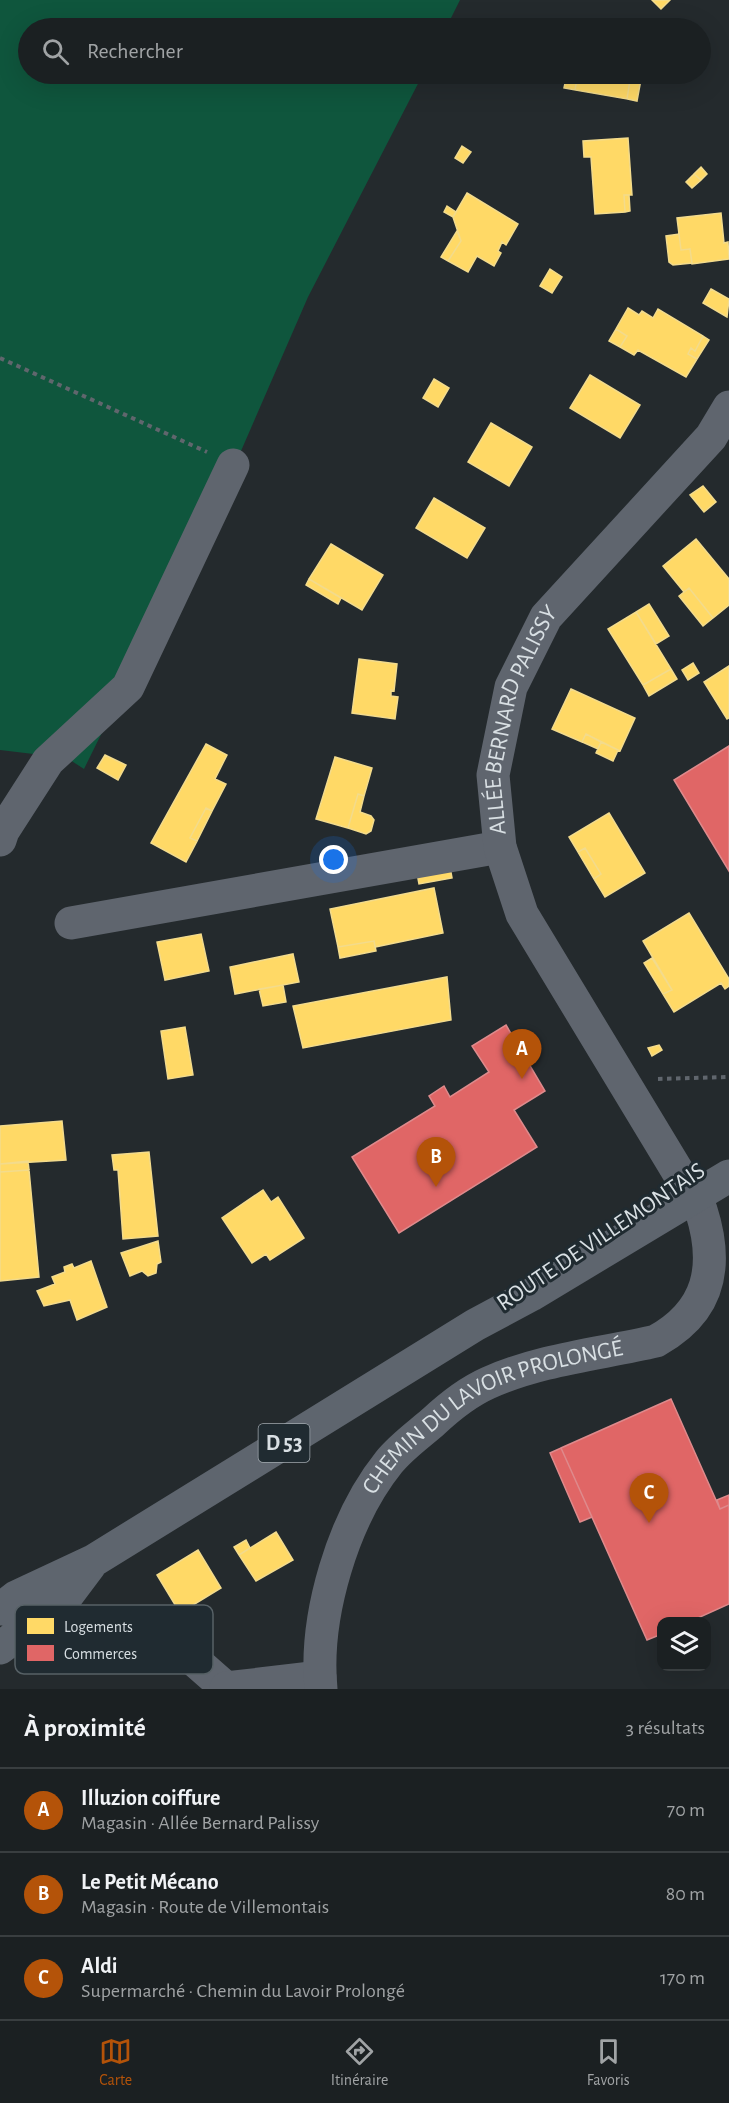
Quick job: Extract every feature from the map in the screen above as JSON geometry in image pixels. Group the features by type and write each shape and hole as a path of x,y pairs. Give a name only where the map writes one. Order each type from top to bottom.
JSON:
{"main road":[{"name":"ROUTE DE VILLEMONTAIS","path":"93,1561 475,1325 522,1285 688,1188 729,1151"},
{"name":"ROUTE DE VILLEMONTAIS","path":"688,1188 729,1176"},
{"name":"D 53","path":"0,1609 16,1597 93,1561"},
{"name":"D 53","path":"58,1605 93,1561"},
{"name":"D 53","path":"0,1648 15,1637"}],"street":[{"name":"ALLÉE BERNARD PALISSY","path":"688,1188 522,914 500,847 493,775 511,687 546,617 711,437 729,407"},
{"path":"0,840 3,831 48,761 128,687 233,465"},
{"path":"71,923 500,847"},
{"name":"CHEMIN DU LAVOIR PROLONGÉ","path":"320,1683 324,1616 345,1537 370,1488 390,1460 452,1405 486,1383 534,1365 656,1341 674,1332 693,1312 705,1288 712,1262 707,1229 688,1188"},
{"path":"210,1674 226,1688 320,1683"}],"path":[{"path":"0,358 233,465"},
{"path":"629,1088 652,1079 729,1077"}],"green space":[{"path":"0,0 460,0 451,18 18,18 18,84 418,84 308,297 241,451 84,769 67,758 0,750"}],"building: Logements":[{"path":"652,0 670,0 661,9"},
{"path":"565,84 576,84 575,90 564,88"},
{"path":"576,84 629,84 627,99 575,90"},
{"path":"629,84 640,84 637,101 627,99"},
{"path":"628,138 632,195 624,195 625,212 595,214 591,157 584,157 583,141"},
{"path":"462,146 471,152 463,163 455,158"},
{"path":"701,167 707,174 701,180 694,174"},
{"path":"694,174 701,180 692,188 686,182"},
{"path":"467,193 518,224 506,245 502,242 498,251 501,253 494,266 477,256 468,272 448,261 461,241 453,217"},
{"path":"624,195 629,195 630,211 625,212"},
{"path":"447,206 456,212 453,217 444,212"},
{"path":"721,213 724,243 728,242 729,259 692,264 690,249 681,250 677,218"},
{"path":"457,231 461,241 448,261 441,257"},
{"path":"679,234 681,250 690,249 692,263 673,265 669,262 666,236"},
{"path":"550,269 562,277 552,293 540,286"},
{"path":"711,289 729,299 727,317 703,303"},
{"path":"628,308 639,315 642,311 653,318 658,309 703,336 695,351 691,348 688,354 697,359 686,377 638,350 634,355 620,347 627,336 616,329"},
{"path":"616,329 627,336 620,347 609,341"},
{"path":"703,336 709,340 697,359 688,354 691,348 695,351"},
{"path":"590,375 640,405 620,438 570,408"},
{"path":"434,379 449,388 438,407 423,398"},
{"path":"491,423 532,447 509,486 468,462"},
{"path":"703,486 716,502 704,512 690,495"},
{"path":"434,498 485,528 467,558 416,528"},
{"path":"696,539 729,579 729,605 713,618 689,588 684,592 663,566"},
{"path":"331,544 383,575 362,610 309,579"},
{"path":"309,579 341,598 338,604 306,585"},
{"path":"689,588 713,618 703,626 679,596"},
{"path":"649,604 669,636 656,644 636,612"},
{"path":"636,612 671,669 643,685 608,629"},
{"path":"359,659 397,664 394,691 391,690 391,696 398,697 395,719 352,713"},
{"path":"693,663 699,673 688,680 682,670"},
{"path":"729,666 729,718 727,719 704,682"},
{"path":"671,669 677,679 649,696 643,685"},
{"path":"571,689 635,718 620,751 586,734 582,742 552,729"},
{"path":"586,734 601,742 598,749 582,742"},
{"path":"601,742 618,750 613,761 596,753"},
{"path":"206,744 227,755 215,779 226,784 212,811 206,808 190,838 197,841 186,862 151,843"},
{"path":"105,755 126,765 118,780 97,768"},
{"path":"335,757 372,768 364,796 358,794 348,828 316,819"},
{"path":"358,794 364,796 360,812 371,816 374,820 371,831 366,834 348,828"},
{"path":"206,808 212,811 197,841 190,838"},
{"path":"609,813 645,873 605,897 594,879 601,874 585,848 578,852 569,837"},
{"path":"585,848 601,874 594,879 578,852"},
{"path":"449,862 452,878 419,884 416,868"},
{"path":"434,888 443,933 375,947 374,941 338,947 330,909"},
{"path":"689,913 729,979 729,986 725,989 721,983 674,1012 663,994 672,990 643,941"},
{"path":"201,934 209,971 165,980 157,942"},
{"path":"374,941 376,951 340,958 338,947"},
{"path":"293,954 299,982 235,994 230,967"},
{"path":"652,958 672,990 663,994 644,963"},
{"path":"447,977 451,1020 303,1048 293,1006"},
{"path":"283,985 286,1002 263,1006 259,989"},
{"path":"185,1027 193,1075 168,1079 161,1031"},
{"path":"659,1045 662,1050 652,1056 648,1048"},
{"path":"62,1121 66,1160 0,1164 0,1126"},
{"path":"149,1152 158,1236 123,1239 118,1170 114,1170 112,1155"},
{"path":"28,1161 29,1170 0,1172 0,1164"},
{"path":"29,1170 39,1277 0,1281 0,1172"},
{"path":"263,1190 271,1202 278,1197 304,1238 270,1260 266,1254 252,1263 222,1218"},
{"path":"158,1241 161,1262 157,1264 156,1273 148,1276 142,1271 130,1276 121,1253"},
{"path":"91,1261 107,1307 77,1320 70,1300 44,1306 37,1291 55,1284 52,1277 65,1272 64,1267 72,1264 74,1268"},
{"path":"276,1532 293,1560 256,1581 239,1555"},
{"path":"246,1540 250,1548 239,1555 234,1547"},
{"path":"198,1550 221,1588 193,1605 175,1605 157,1575"}],"building: Commerces":[{"path":"729,746 729,871 674,780"},
{"path":"506,1025 545,1091 514,1110 537,1147 399,1233 352,1157 435,1106 429,1096 444,1086 450,1097 489,1072 472,1046"},
{"path":"671,1399 720,1509 729,1505 729,1604 700,1617 657,1617 657,1636 647,1640 561,1448"},
{"path":"561,1448 592,1517 580,1522 550,1453"},
{"path":"729,1495 729,1505 720,1509 717,1500"}],"place":[{"name":"Illuzion coiffure","path":"522,1079"},
{"name":"Le Petit Mécano","path":"436,1187"},
{"name":"Aldi","path":"649,1523"}]}
